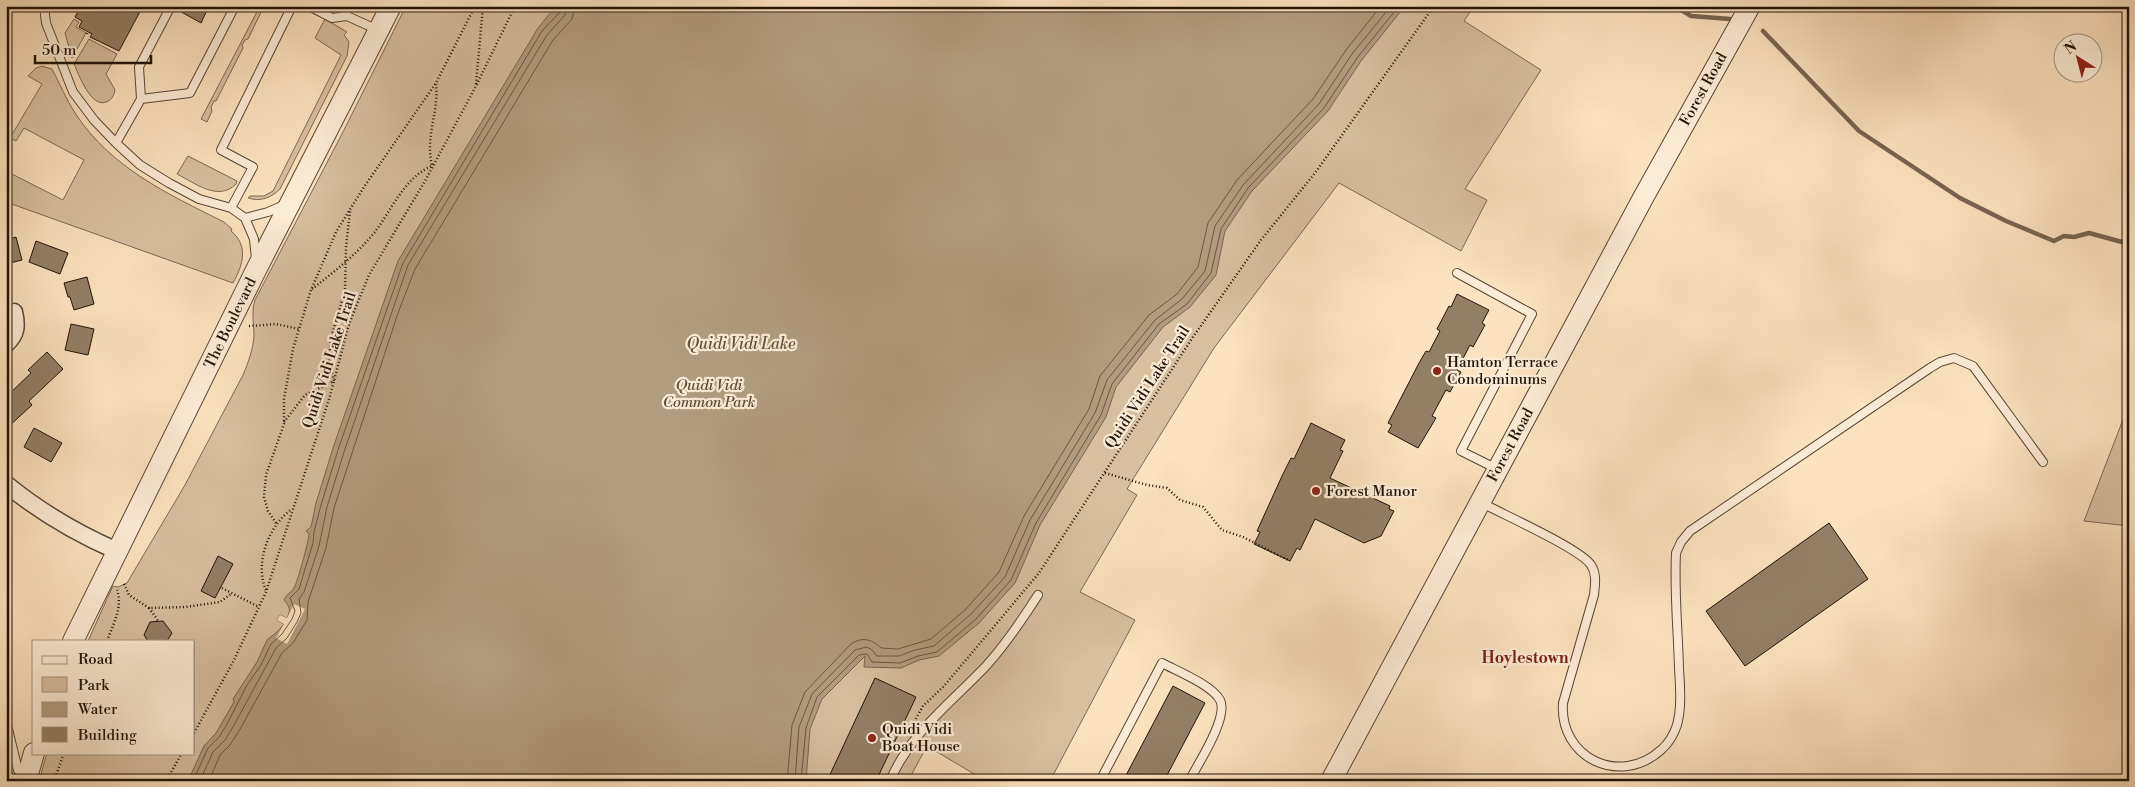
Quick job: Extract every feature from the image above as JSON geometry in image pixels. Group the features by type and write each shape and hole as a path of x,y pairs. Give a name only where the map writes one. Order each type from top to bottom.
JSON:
{"street":[{"name":"The Boulevard","path":"73,640 256,270 391,6"},
{"name":"Forest Road","path":"1331,781 1643,198 1750,6"},
{"path":"6,344 13,338 17,324 14,312"},
{"path":"6,484 36,508 63,525 117,551"},
{"path":"26,781 34,754"}],"lane":[{"path":"44,6 46,24 73,92 94,120 140,165 168,183 200,199 231,208 245,218 254,239 256,270"},
{"path":"116,143 141,99 139,67 171,6"},
{"path":"141,99 190,93 235,6"},
{"path":"231,208 253,167 221,150 292,6"},
{"path":"308,6 332,18 347,16 379,31"},
{"path":"342,6 347,16"},
{"path":"245,218 268,212 284,205 299,189"},
{"path":"1457,273 1532,314 1461,451 1497,469"},
{"path":"1480,502 1571,549 1587,559 1593,567 1596,578 1594,595 1563,703 1562,721 1570,738 1583,754 1599,764 1623,769 1637,767 1653,758 1666,746 1677,724 1680,698 1676,553 1681,542 1690,531 1930,368 1940,362 1954,358 1973,366 2043,462"},
{"path":"890,781 895,768 915,738 1008,641 1038,595"},
{"path":"1100,781 1162,663 1209,688 1220,699 1223,708 1220,720 1189,781"},
{"path":"6,722 18,770 26,781"}],"path":[{"path":"284,424 284,399 293,349 311,290 336,232 436,83 475,6"},
{"path":"476,86 483,6"},
{"name":"Quidi Vidi Lake Trail","path":"195,731 231,666 266,592 334,382 349,324 369,275 425,181 476,86 515,6"},
{"name":"Quidi Vidi Lake Trail","path":"914,722 923,706 944,686 1039,573 1183,352 1261,240 1316,173 1434,6"},
{"path":"311,290 356,253 374,232 412,179 421,170 432,166 428,149 430,126 437,96 436,83"},
{"path":"276,523 268,511 264,497 266,475 284,424 305,395 334,382 329,361 331,338 345,290 351,208"},
{"path":"254,325 276,324 299,328"},
{"path":"1105,473 1147,485 1166,488 1180,500 1203,507 1222,530 1243,537 1290,561"},
{"path":"266,592 262,575 263,555 276,523 293,508"},
{"path":"124,584 129,595 149,608 159,622"},
{"path":"107,640 118,611 120,599 117,591 118,587"},
{"path":"222,588 259,607"},
{"path":"149,608 185,607 220,602 232,593"},
{"path":"54,781 64,754"},
{"path":"166,781 181,754"}],"green space":[{"path":"260,6 264,6 248,39 242,45 243,48 216,101 214,101 211,107 212,111 207,122 201,119"},
{"name":"Quidi Vidi Lake","path":"406,6 1474,6 1464,21 1541,70 1465,189 1487,200 1461,251 1339,183 1214,348 1127,489 1137,495 1080,592 1135,620 1050,781 986,781 927,746 908,781 39,781 47,754 195,754 195,640 88,640 113,586 118,587 127,583 185,485 243,375 250,356 254,336 253,313 255,300 342,134"},
{"path":"74,19 79,22 76,27 86,33 72,58 65,33"},
{"path":"325,19 347,32 344,35 349,42 347,56 280,189 273,195 265,198 257,200 248,198 250,196 264,196 273,191 341,55 315,38"},
{"path":"89,39 117,54 106,74 115,90 110,100 106,102 101,103 91,96 74,64"},
{"path":"42,66 52,69 75,113 89,132 123,164 162,190 224,222 232,229 231,231 237,237 242,249 242,263 233,283 6,202 6,171 63,200 84,160 24,128 16,141 10,138 42,84 28,76 36,68"},
{"path":"188,156 237,181 236,184 229,189 214,191 199,186 177,174"},
{"path":"2129,404 2129,526 2084,521"}],"water":[{"name":"Quidi Vidi Lake","path":"556,6 1405,6 1361,61 1328,111 1252,191 1225,231 1216,275 1190,307 1163,327 1116,387 1106,417 1040,525 1015,583 979,623 939,656 919,660 901,668 864,667 865,656 822,699 810,729 806,781 188,781 204,746 216,733 234,702 233,699 257,662 267,640 284,624 277,620 280,615 287,618 289,609 284,600 294,588 298,579 309,534 306,531 311,527 316,503 333,448 398,261 538,28"}],"pier":[{"path":"294,604 305,609 287,644 276,638 284,624 277,620 280,615 287,618"}],"building":[{"path":"81,6 143,6 119,51 90,37 92,34 79,27 82,21 75,17"},
{"path":"177,6 209,6 201,23 176,9"},
{"path":"16,237 22,260 6,264 6,240"},
{"path":"36,241 68,253 60,274 29,262"},
{"path":"87,277 94,304 74,310 64,283"},
{"name":"Hamton Terrace Condominums","path":"1457,294 1489,310 1482,323 1485,325 1473,347 1470,345 1457,370 1461,372 1450,392 1446,390 1432,416 1436,418 1418,448 1388,432 1392,425 1388,423 1419,363 1426,351 1429,352 1440,331 1437,329"},
{"path":"71,324 94,329 88,355 65,350"},
{"path":"47,352 63,369 29,401 32,405 6,429 6,397 31,373 28,370"},
{"name":"Forest Manor","path":"1311,423 1345,440 1340,450 1343,451 1330,478 1390,506 1389,509 1394,511 1381,536 1364,543 1315,519 1300,550 1297,548 1290,561 1254,544 1260,532 1257,531 1282,476 1291,458 1294,459"},
{"path":"34,428 62,443 51,462 24,447"},
{"path":"1829,523 1868,579 1745,666 1706,611"},
{"path":"218,556 233,564 215,598 201,591"},
{"path":"163,621 172,633 168,640 147,640 144,635 150,622"},
{"name":"Quidi Vidi Boat House","path":"875,678 916,697 876,781 827,781"},
{"path":"1173,686 1205,703 1164,781 1123,781"}],"waterway":[{"path":"1675,6 1691,16 1730,19"},
{"path":"1763,31 1859,131 1960,198 2006,221 2054,241 2064,236 2074,237 2089,233 2122,242 2129,238"}],"place":[{"name":"Hamton Terrace Condominums","path":"1437,371"},
{"name":"Forest Manor","path":"1316,491"},
{"name":"Quidi Vidi Boat House","path":"872,738"}],"district":[{"name":"Hoylestown","path":"1525,657"}],"park label":[{"name":"Quidi Vidi Common Park","path":"709,394"}]}
